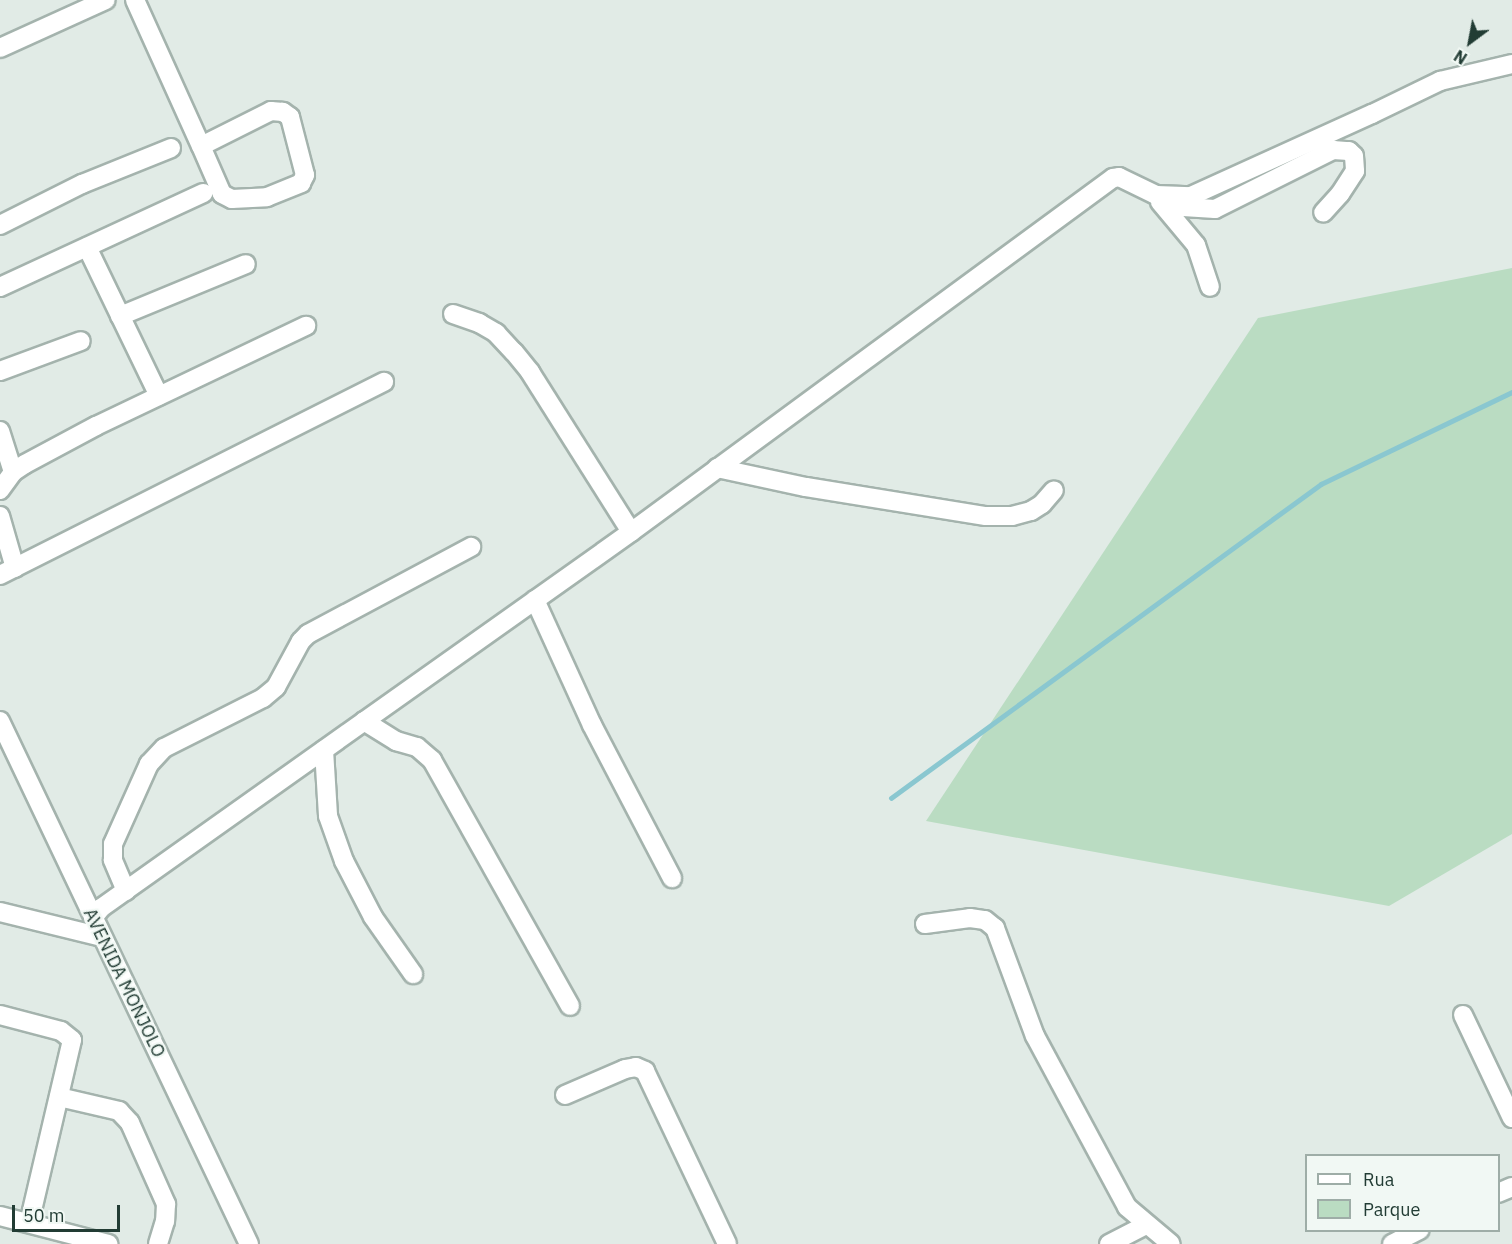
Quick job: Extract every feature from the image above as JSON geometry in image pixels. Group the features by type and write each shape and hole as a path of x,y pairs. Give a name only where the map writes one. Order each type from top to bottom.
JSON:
{"street":[{"path":"0,48 106,0"},
{"path":"135,0 222,194 232,199 267,197 301,183 305,175 290,117 283,112 271,111 201,146"},
{"path":"1159,200 1191,196 1440,81 1512,64"},
{"path":"0,225 72,189 171,148"},
{"path":"1159,200 1215,209 1333,150 1349,151 1354,156 1355,171 1340,194 1323,213"},
{"path":"93,918 101,908 631,532 1113,178 1119,177 1159,200 1196,245 1210,287"},
{"path":"0,286 203,193"},
{"path":"87,247 159,396"},
{"path":"120,316 246,264"},
{"path":"453,314 479,323 496,333 514,352 530,372 631,532"},
{"path":"0,490 13,472 96,426 306,326"},
{"path":"0,371 81,341"},
{"path":"0,516 8,572 384,382"},
{"path":"0,431 13,472"},
{"path":"717,468 806,487 986,516 1011,516 1031,511 1042,504 1054,490"},
{"path":"126,891 113,860 113,844 149,764 164,748 263,698 276,687 301,641 308,634 471,547"},
{"path":"535,600 592,725 672,878"},
{"name":"AVENIDA MONJOLO","path":"0,721 249,1244"},
{"path":"364,721 396,741 417,747 432,760 570,1006"},
{"path":"324,750 328,816 344,861 373,917 413,974"},
{"path":"0,912 102,937"},
{"path":"925,924 970,918 985,920 995,928 1035,1036 1127,1206 1146,1225 1156,1230 1171,1244"},
{"path":"0,1015 61,1031 72,1040 29,1223"},
{"path":"1462,1015 1512,1118"},
{"path":"565,1095 625,1069 636,1067 645,1071 727,1244"},
{"path":"59,1096 119,1111 130,1123 166,1204 165,1221 158,1244"},
{"path":"0,1215 95,1242"},
{"path":"1109,1244 1146,1225"},
{"path":"1392,1244 1416,1232"}],"green space":[{"path":"1512,268 1512,834 1389,906 926,821 1258,318"}],"waterway":[{"path":"891,798 1321,484 1512,392"}]}
